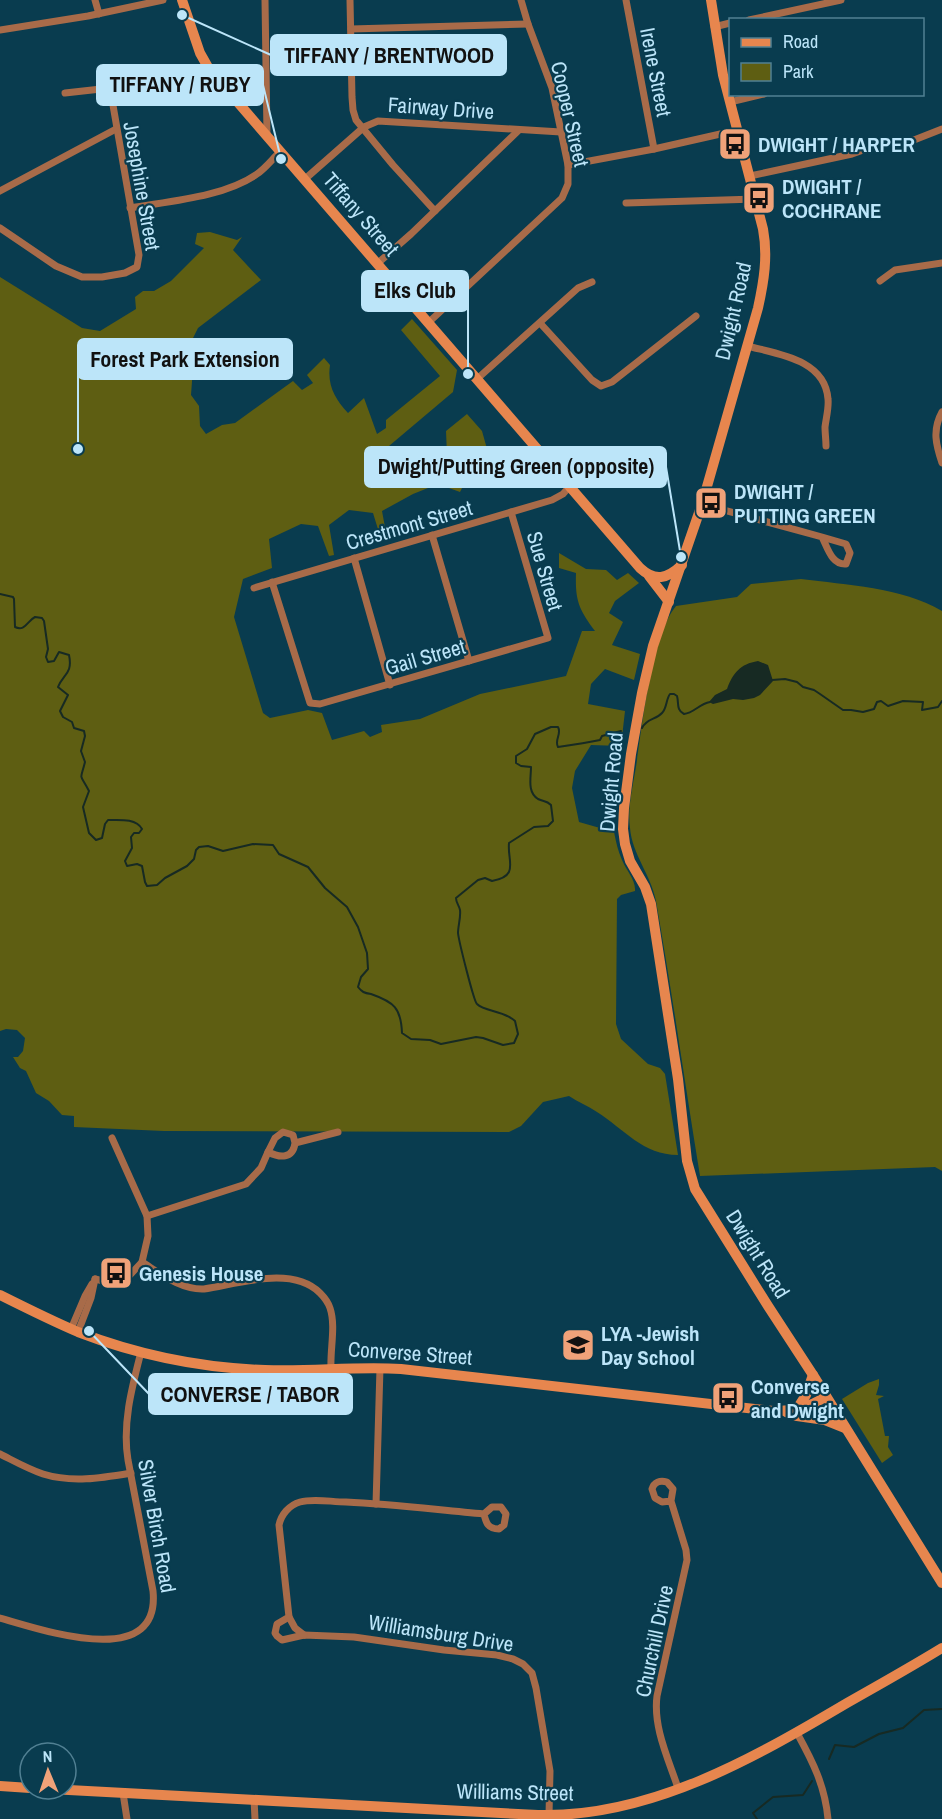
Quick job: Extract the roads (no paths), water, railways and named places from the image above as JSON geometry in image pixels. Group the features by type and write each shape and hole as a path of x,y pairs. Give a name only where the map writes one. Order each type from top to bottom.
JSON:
{"main road":[{"name":"Tiffany Street","path":"182,0 200,53 209,69 649,576 669,602"},
{"name":"Dwight Road","path":"711,0 714,27 730,102 764,236 765,271 760,302 702,504 653,646 643,686 624,808 625,844 630,861 645,887 651,904 678,1079 687,1161 692,1180 705,1206 942,1583"},
{"path":"649,576 664,577 682,565"},
{"name":"Converse Street","path":"0,1295 74,1330 141,1352 183,1362 227,1368 281,1370 380,1368 435,1372 783,1411 812,1406 826,1397"},
{"path":"797,1409 806,1395 813,1375"},
{"path":"783,1411 797,1416 825,1420 846,1428"},
{"name":"Williams Street","path":"78,1791 549,1815 583,1814 616,1807 678,1788 750,1758 942,1648"},
{"path":"0,1786 18,1787"}],"street":[{"path":"95,0 99,14"},
{"path":"0,30 99,14 163,0"},
{"path":"265,0 267,135"},
{"path":"350,0 352,106 356,120 435,212"},
{"name":"Cooper Street","path":"428,323 562,198 568,184 568,165 552,88 521,0"},
{"name":"Irene Street","path":"626,0 654,149"},
{"path":"758,18 841,0"},
{"path":"714,27 729,23"},
{"path":"351,29 528,24"},
{"path":"65,93 110,88 146,77 209,69"},
{"name":"Josephine Street","path":"0,228 56,266 74,274 86,277 116,274 131,271 138,265 139,255 110,88"},
{"path":"730,102 756,96"},
{"name":"Fairway Drive","path":"305,179 372,122 384,120 561,132"},
{"path":"0,190 116,129"},
{"path":"750,176 852,154 877,145 914,140 942,129"},
{"path":"378,263 435,212 519,130"},
{"path":"568,165 738,130"},
{"path":"130,208 209,194 234,187 259,173 281,151"},
{"path":"626,203 756,199"},
{"path":"880,281 895,270 942,263"},
{"path":"477,379 578,288 592,282"},
{"path":"540,323 592,380 601,386 612,382 696,316"},
{"path":"747,346 803,363 819,375 825,385 828,399 826,446"},
{"path":"942,412 935,434 942,463"},
{"name":"Crestmont Street","path":"254,588 552,500 563,494 570,486"},
{"path":"702,504 822,537 846,544 850,553 849,561 846,564 835,562 822,537"},
{"name":"Sue Street","path":"511,512 548,639"},
{"path":"432,535 470,661"},
{"path":"354,558 390,685"},
{"name":"Gail Street","path":"272,582 306,695 311,704 320,704 390,685 548,639"},
{"path":"147,1216 246,1184 261,1168 268,1152 275,1138 283,1132 292,1135 295,1143 292,1152 287,1156 268,1152"},
{"path":"295,1143 338,1132"},
{"path":"74,1330 85,1296 95,1280 108,1283 130,1275 142,1262 148,1236 147,1216 112,1138"},
{"path":"142,1262 178,1284 192,1288 204,1289 280,1277 295,1278 310,1285 324,1298 331,1311 333,1322 331,1368"},
{"name":"Silver Birch Road","path":"0,1618 80,1639 124,1637 145,1624 152,1612 154,1602 127,1447 128,1418 141,1352"},
{"path":"376,1503 380,1368"},
{"path":"0,1454 41,1473 61,1478 96,1479 131,1473"},
{"path":"304,1635 297,1630 289,1617 279,1525 287,1510 295,1504 306,1501 376,1503 484,1514"},
{"name":"Churchill Drive","path":"672,1501 686,1550 687,1564 657,1696 656,1714 678,1788"},
{"name":"Williamsburg Drive","path":"289,1617 276,1626 274,1631 284,1640 304,1635 354,1637 497,1655 523,1664 532,1673 536,1688 550,1771 549,1815"},
{"path":"797,1733 815,1766 826,1800 828,1819"},
{"path":"123,1793 127,1819"},
{"path":"254,1799 255,1819"}],"waterway":[{"path":"0,594 14,599 15,627 24,627 35,617 42,618 48,662 54,661 59,652 69,655 69,670 58,687 68,695 60,711 63,717 72,722 74,728 84,731 81,751 85,762 81,777 89,791 83,807 89,833 96,840 102,838 108,820 127,820 139,825 142,829 131,837 132,848 125,861 127,866 137,864 142,866 147,886 157,885 187,866 194,859 199,847 208,846 223,851 253,844 273,845 279,854 308,867 325,888 347,907 358,927 367,953 368,969 361,977 358,987 363,992 391,1003 400,1017 402,1033 411,1039 430,1040 441,1044 476,1037 503,1045 514,1043 518,1034 515,1021 510,1017 480,1007 475,1001 459,939 460,908 456,898 478,880 501,879 509,872 509,843 534,827 548,826 553,821 551,805 538,799 532,793 531,767 516,763 516,756 527,749 535,734 551,727 558,727 558,747 600,740 602,736 621,731"},
{"path":"772,680 785,679 797,682 803,687 814,690 843,710 863,712 874,709 877,702 881,701 888,706 903,701 923,702 922,710 938,707 942,701"},
{"path":"642,728 646,722 662,713 670,694 677,696 679,708 684,714 710,702"},
{"path":"829,1759 835,1745 854,1747 879,1734 903,1728 924,1710 942,1709"},
{"path":"757,1819 753,1813 773,1797 803,1795 812,1781"}],"place":[{"name":"TIFFANY / BRENTWOOD","path":"182,15"},
{"name":"DWIGHT / HARPER","path":"735,144"},
{"name":"TIFFANY / RUBY","path":"281,159"},
{"name":"DWIGHT / COCHRANE","path":"759,198"},
{"name":"Elks Club","path":"468,374"},
{"name":"Forest Park Extension","path":"78,449"},
{"name":"DWIGHT / PUTTING GREEN","path":"711,503"},
{"name":"Dwight/Putting Green (opposite)","path":"681,557"},
{"name":"Genesis House","path":"116,1273"},
{"name":"CONVERSE / TABOR","path":"89,1331"},
{"name":"LYA -Jewish Day School","path":"578,1345"},
{"name":"Converse and Dwight","path":"728,1398"}]}
